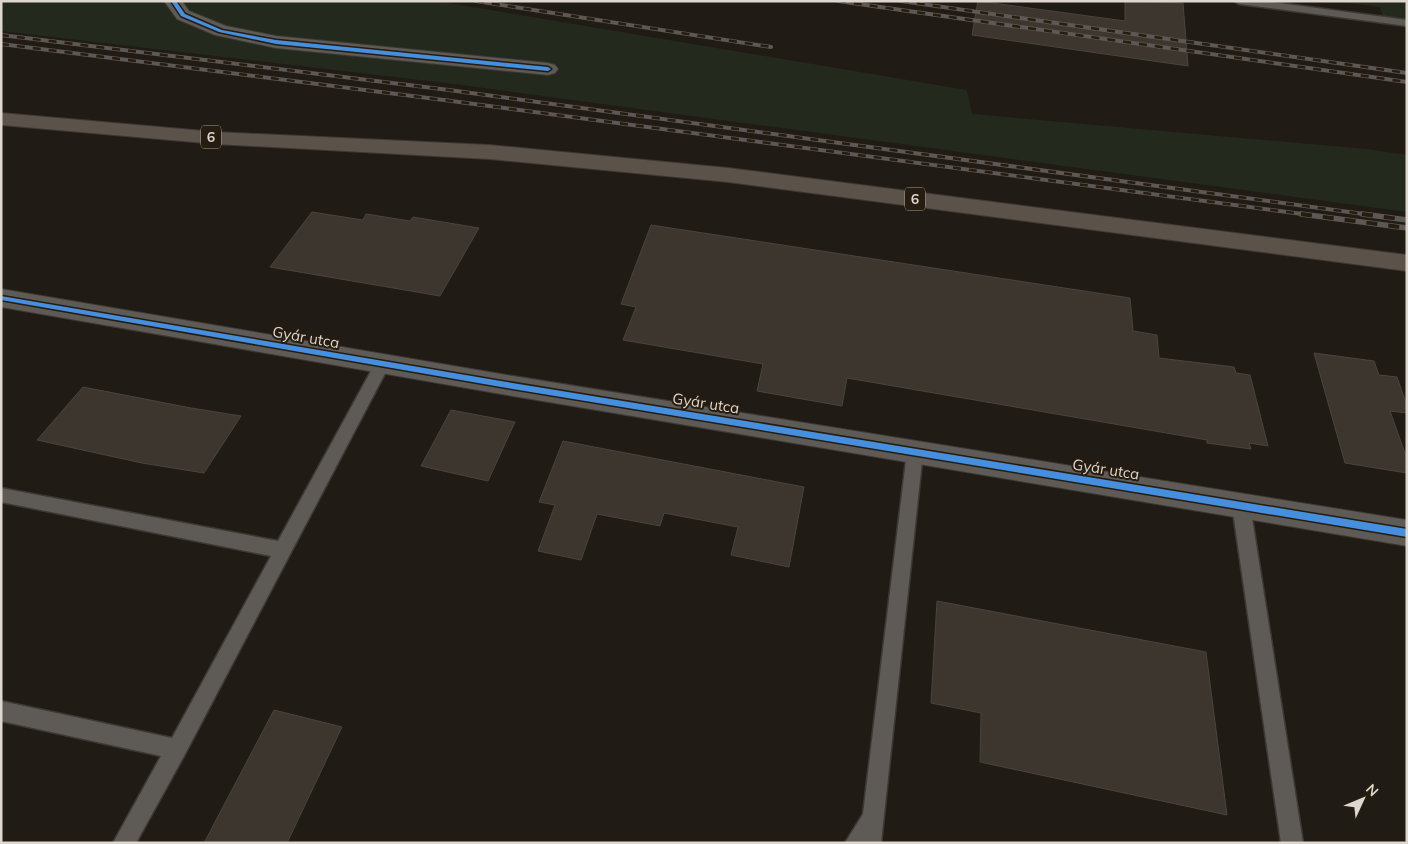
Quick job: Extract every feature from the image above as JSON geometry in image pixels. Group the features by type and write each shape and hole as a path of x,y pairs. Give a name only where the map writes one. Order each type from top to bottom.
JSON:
{"main road":[{"name":"6","path":"1,119 216,138 489,152 728,175 1407,263"}],"street":[{"path":"173,1 183,15 221,32 276,42 548,70"},
{"name":"Gyár utca","path":"1,298 382,364 1407,533"}],"lane":[{"path":"1239,1 1407,23"},
{"path":"124,843 177,749 382,364"},
{"path":"870,843 915,452"},
{"path":"1,495 283,550"},
{"path":"1241,506 1292,843"},
{"path":"1,711 177,749"},
{"path":"856,843 874,817"}],"green space":[{"path":"1,1 437,1 967,90 972,114 1366,149 1407,155 1407,212 454,84 1,31"},
{"path":"1332,1 1407,1 1407,19 1383,16 1380,7"}],"building":[{"path":"978,1 1125,21 1125,1 1183,3 1188,66 972,35"},
{"path":"312,212 363,220 366,214 410,221 413,217 479,228 440,296 270,267"},
{"path":"651,225 1130,298 1133,331 1157,335 1159,358 1234,367 1236,373 1250,375 1268,446 1249,443 1251,449 1207,443 1207,440 847,378 842,406 757,391 763,364 623,340 636,307 621,304"},
{"path":"1314,353 1374,361 1379,375 1397,377 1407,406 1407,413 1390,411 1407,459 1407,473 1345,463"},
{"path":"83,387 241,416 204,473 142,463 37,440"},
{"path":"451,410 515,422 488,481 421,466"},
{"path":"563,441 804,487 789,567 731,555 738,527 664,513 660,526 597,514 581,560 538,551 555,505 539,502"},
{"path":"937,601 1206,652 1227,815 980,762 981,713 931,703"},
{"path":"274,710 342,727 287,843 204,843"}],"railway":[{"path":"476,1 771,47"},
{"path":"838,1 1407,82"},
{"path":"901,1 1407,73"},
{"path":"1,35 449,90 1371,215"},
{"path":"1,44 444,100 1310,215"},
{"path":"1301,214 1407,228"},
{"path":"1362,214 1407,220"}],"cycle path":[{"path":"173,1 183,15 221,31 276,42 548,69"},
{"path":"1,298 501,384 1407,533"}]}
